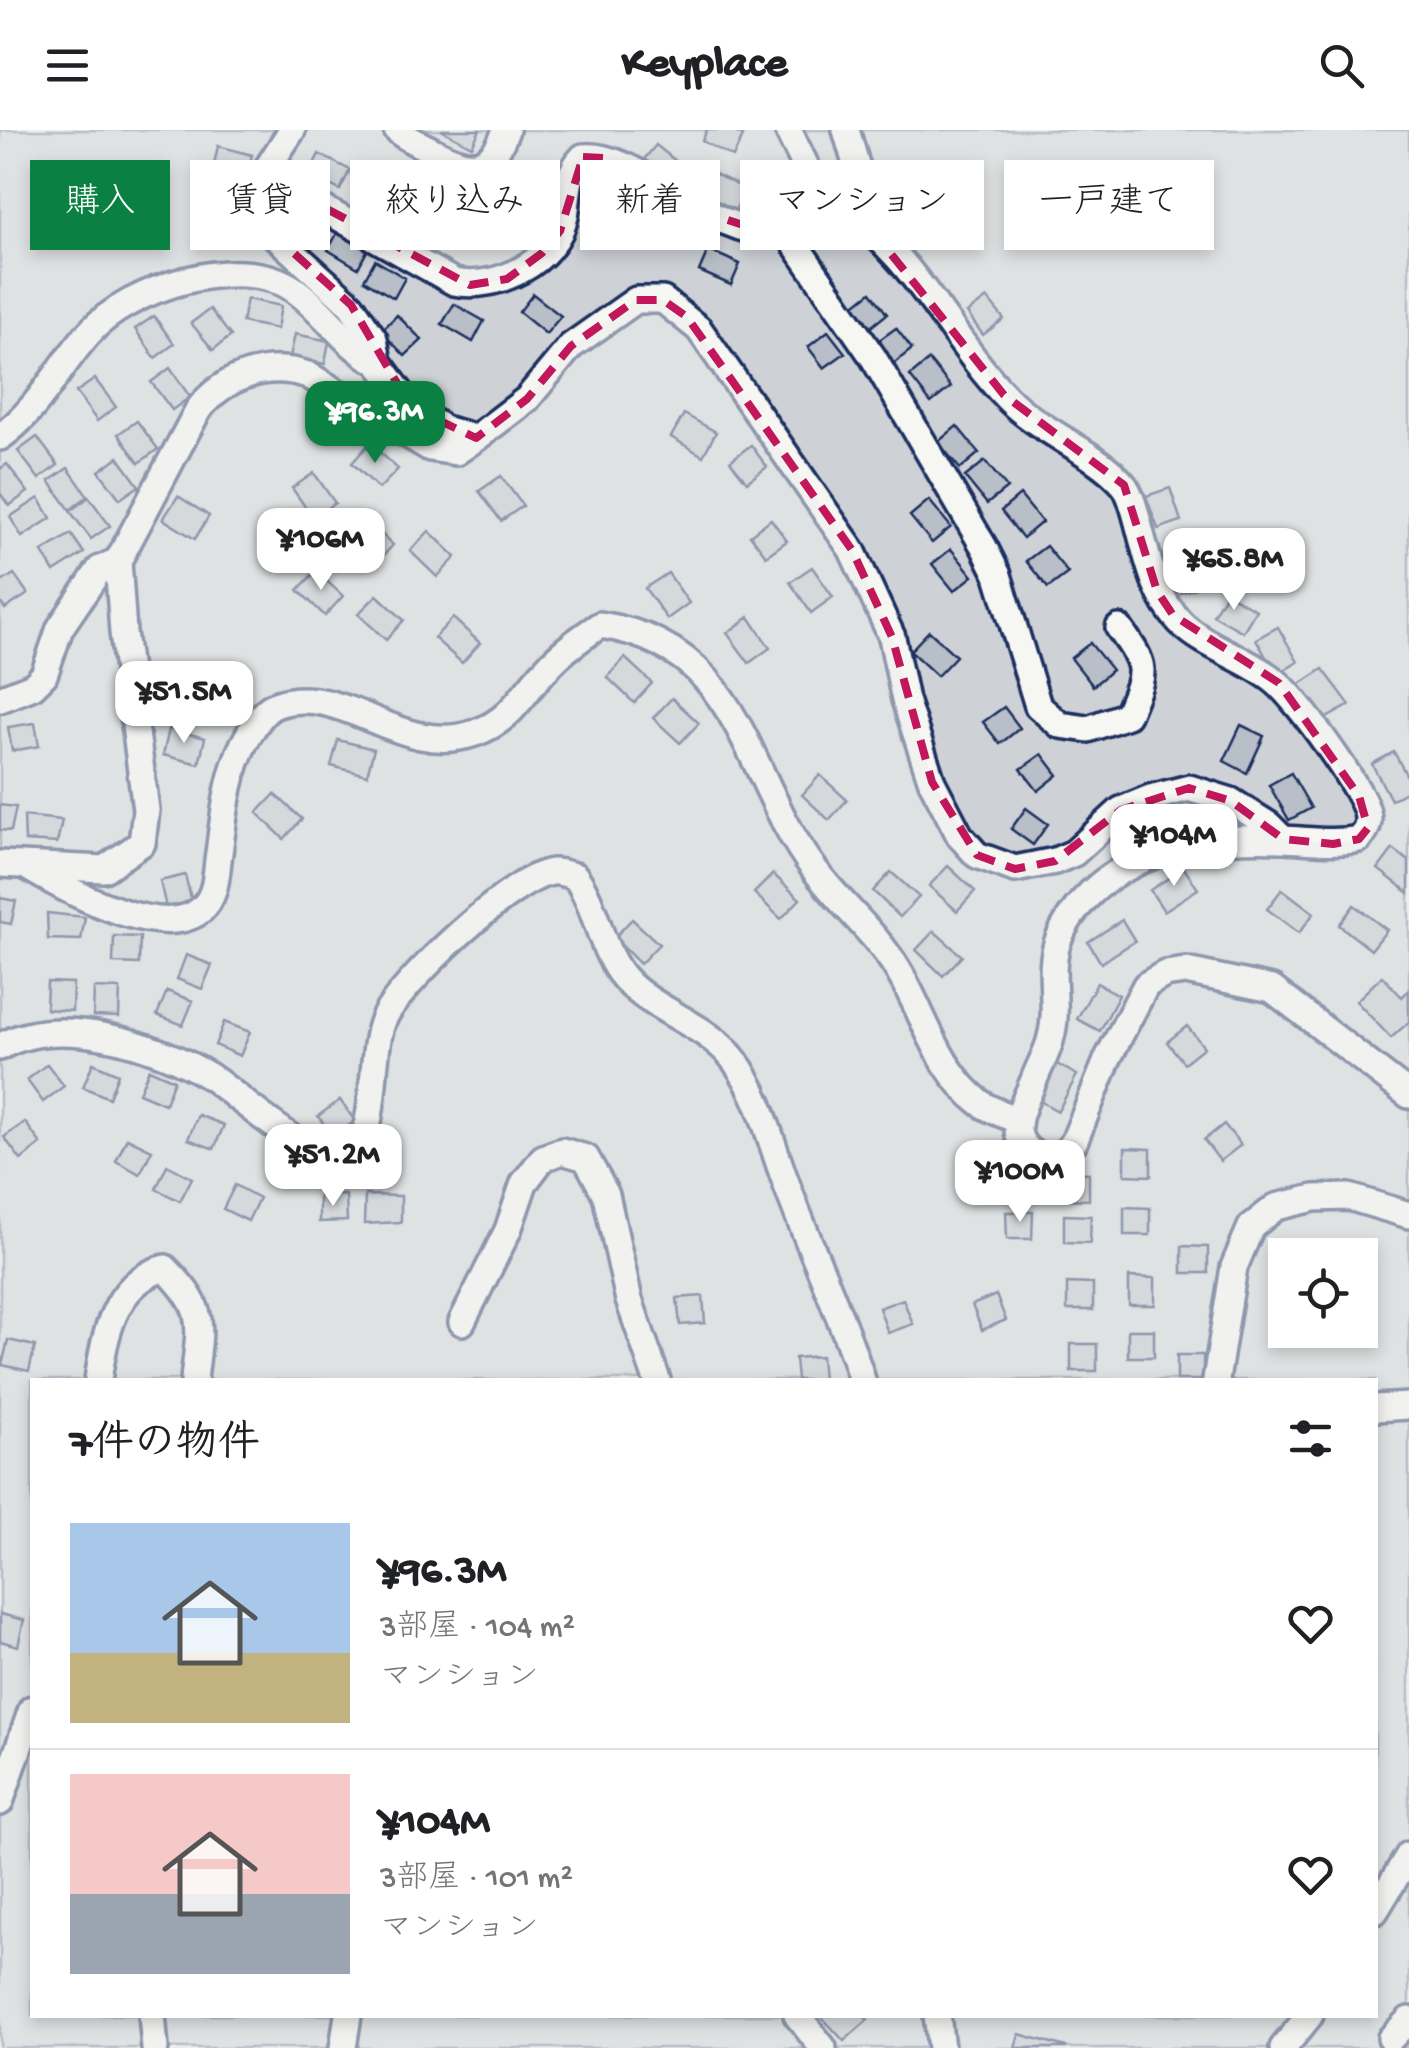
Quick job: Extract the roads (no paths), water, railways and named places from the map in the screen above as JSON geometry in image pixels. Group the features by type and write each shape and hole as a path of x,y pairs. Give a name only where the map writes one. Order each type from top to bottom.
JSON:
{"street":[{"path":"273,160 292,130"},
{"path":"397,130 465,166 478,165 493,155 506,130"},
{"path":"788,130 803,160"},
{"path":"846,130 855,160"},
{"path":"330,213 454,282 470,286 507,279 542,253 560,231 567,189 576,164 583,157 616,163 695,209 740,227"},
{"path":"291,250 351,305 374,339 378,362 411,407 444,429 476,438"},
{"path":"799,250 873,357 984,547 998,575 1038,706 1060,725 1088,728 1127,715 1142,678 1140,656 1119,628"},
{"path":"890,250 938,306 1004,396 1026,417 1124,485 1157,591 1173,615 1191,633 1242,658 1279,683 1329,748 1367,811 1368,828 1359,839 1333,844 1283,839 1177,845 1102,882 1076,909 1059,938 1054,962 1052,1035 1017,1120 1019,1139 1027,1153 1047,1161 1063,1155 1074,1142 1108,1058 1146,986 1166,974 1186,971 1272,989 1409,1096"},
{"path":"0,437 34,407 88,334 103,320 181,280 226,274 265,276 292,288 360,353 378,362"},
{"path":"13,865 104,868 142,843 146,810 118,561 198,410 210,395 231,380 264,370 289,368 308,374 430,448 456,452 527,398 571,346 636,300 662,300 699,329 852,550 892,637 905,700 932,782 960,836 977,855 1015,869 1055,861 1074,853 1120,810 1189,788 1231,801 1269,825 1283,839"},
{"path":"0,699 33,686 44,675 60,628 100,569 118,561"},
{"path":"13,865 70,892 155,921 175,922 204,908 213,890 226,809 243,744 256,721 274,704 306,699 410,735 442,740 475,732 501,720 516,708 546,668 600,625 628,629 667,645 696,668 732,714 754,751 784,822 816,872 859,918 897,968 950,1072 983,1104 1017,1120"},
{"path":"0,1047 9,1041 51,1033 85,1032 164,1054 209,1076 308,1149 330,1158 343,1158 353,1154 363,1135 374,1052 384,1019 413,978 518,885 552,872 575,876 586,891 620,972 635,988 689,1023 734,1059 764,1114 785,1181 848,1332 861,1378"},
{"path":"462,1322 508,1230 524,1184 543,1158 562,1151 574,1154 586,1158 606,1195 629,1300 656,1378"},
{"path":"1216,1378 1234,1266 1250,1227 1276,1207 1314,1198 1349,1197 1409,1215"},
{"path":"98,1378 104,1341 119,1302 144,1274 165,1268 195,1301 200,1323 194,1378"},
{"path":"1378,1408 1409,1406"},
{"path":"0,1802 30,1716"},
{"path":"1378,1906 1409,1855"},
{"path":"152,2018 156,2048"},
{"path":"343,2048 348,2018"},
{"path":"799,2018 824,2048"},
{"path":"937,2018 941,2048"},
{"path":"1283,2048 1308,2018"}]}
